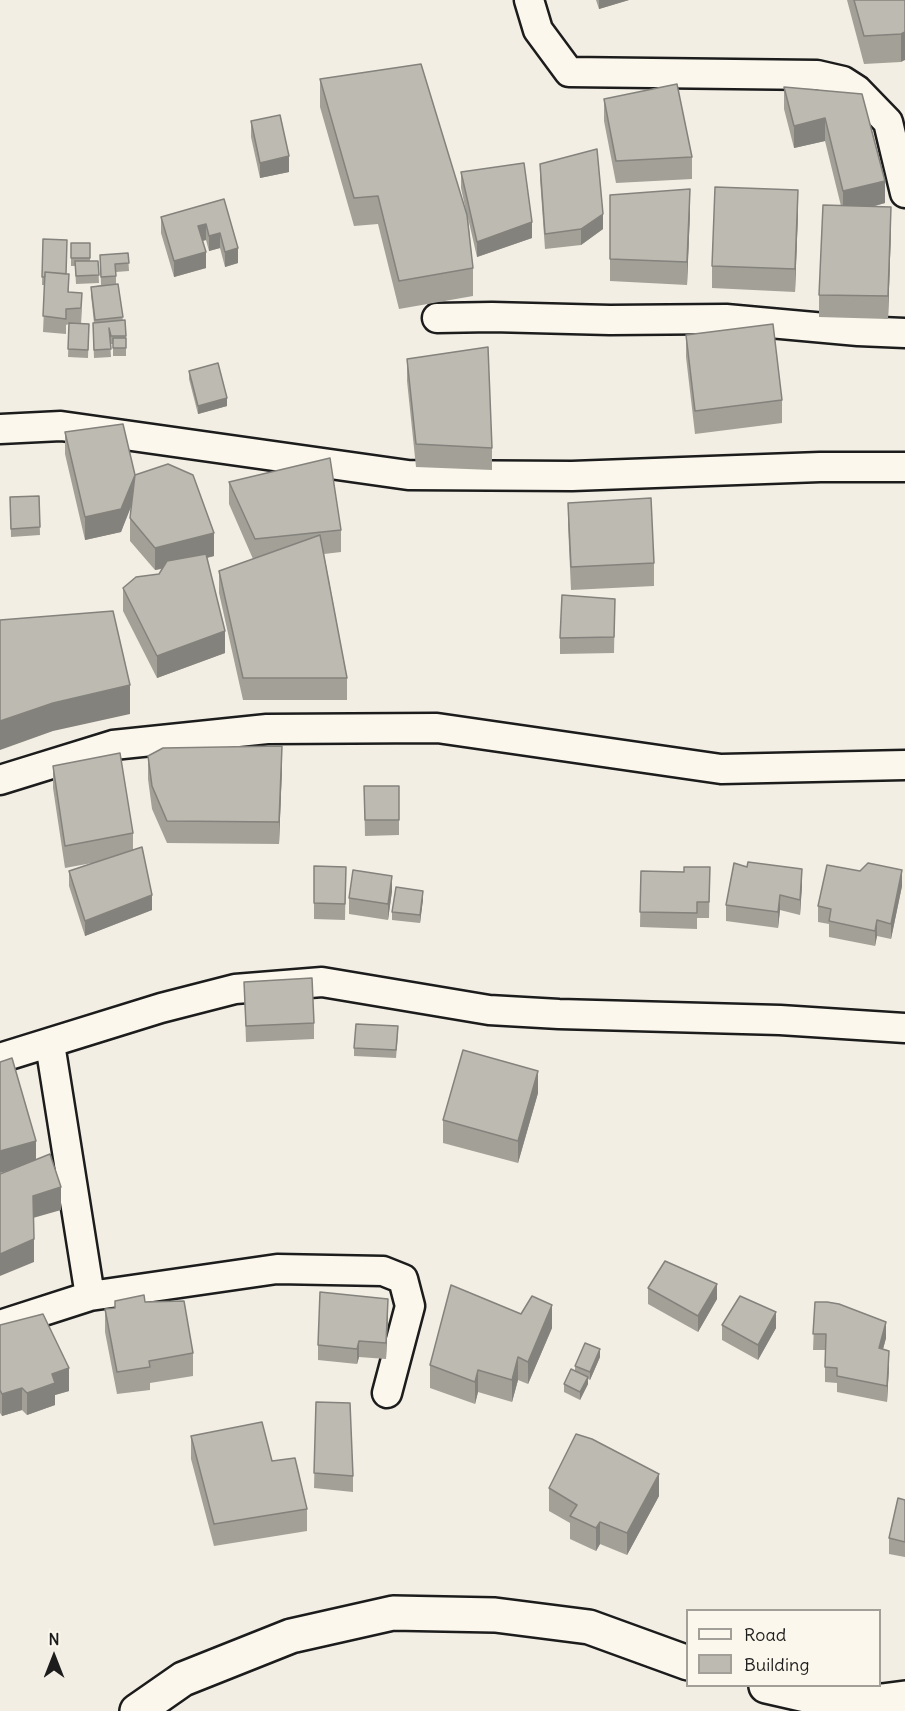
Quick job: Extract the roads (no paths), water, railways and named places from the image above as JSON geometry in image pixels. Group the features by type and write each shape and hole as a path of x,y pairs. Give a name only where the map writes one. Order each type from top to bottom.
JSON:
{"main road":[{"path":"137,1711 183,1679 291,1636 393,1613 495,1615 589,1627 686,1663"},
{"path":"770,1687 819,1698 882,1701 905,1698"}],"street":[{"path":"529,0 538,30 569,72 817,75 843,81 896,117 905,193"},
{"path":"437,318 726,319 905,333"},
{"path":"0,429 61,426 408,475 572,476 820,467 905,467"},
{"path":"0,780 113,745 267,729 437,728 721,769 905,765"},
{"path":"0,1058 160,1008 235,989 322,982 489,1010 780,1020 905,1029"},
{"path":"50,1044 90,1296"},
{"path":"0,1325 90,1296 277,1269 383,1271 403,1279 410,1306 387,1393"}]}
